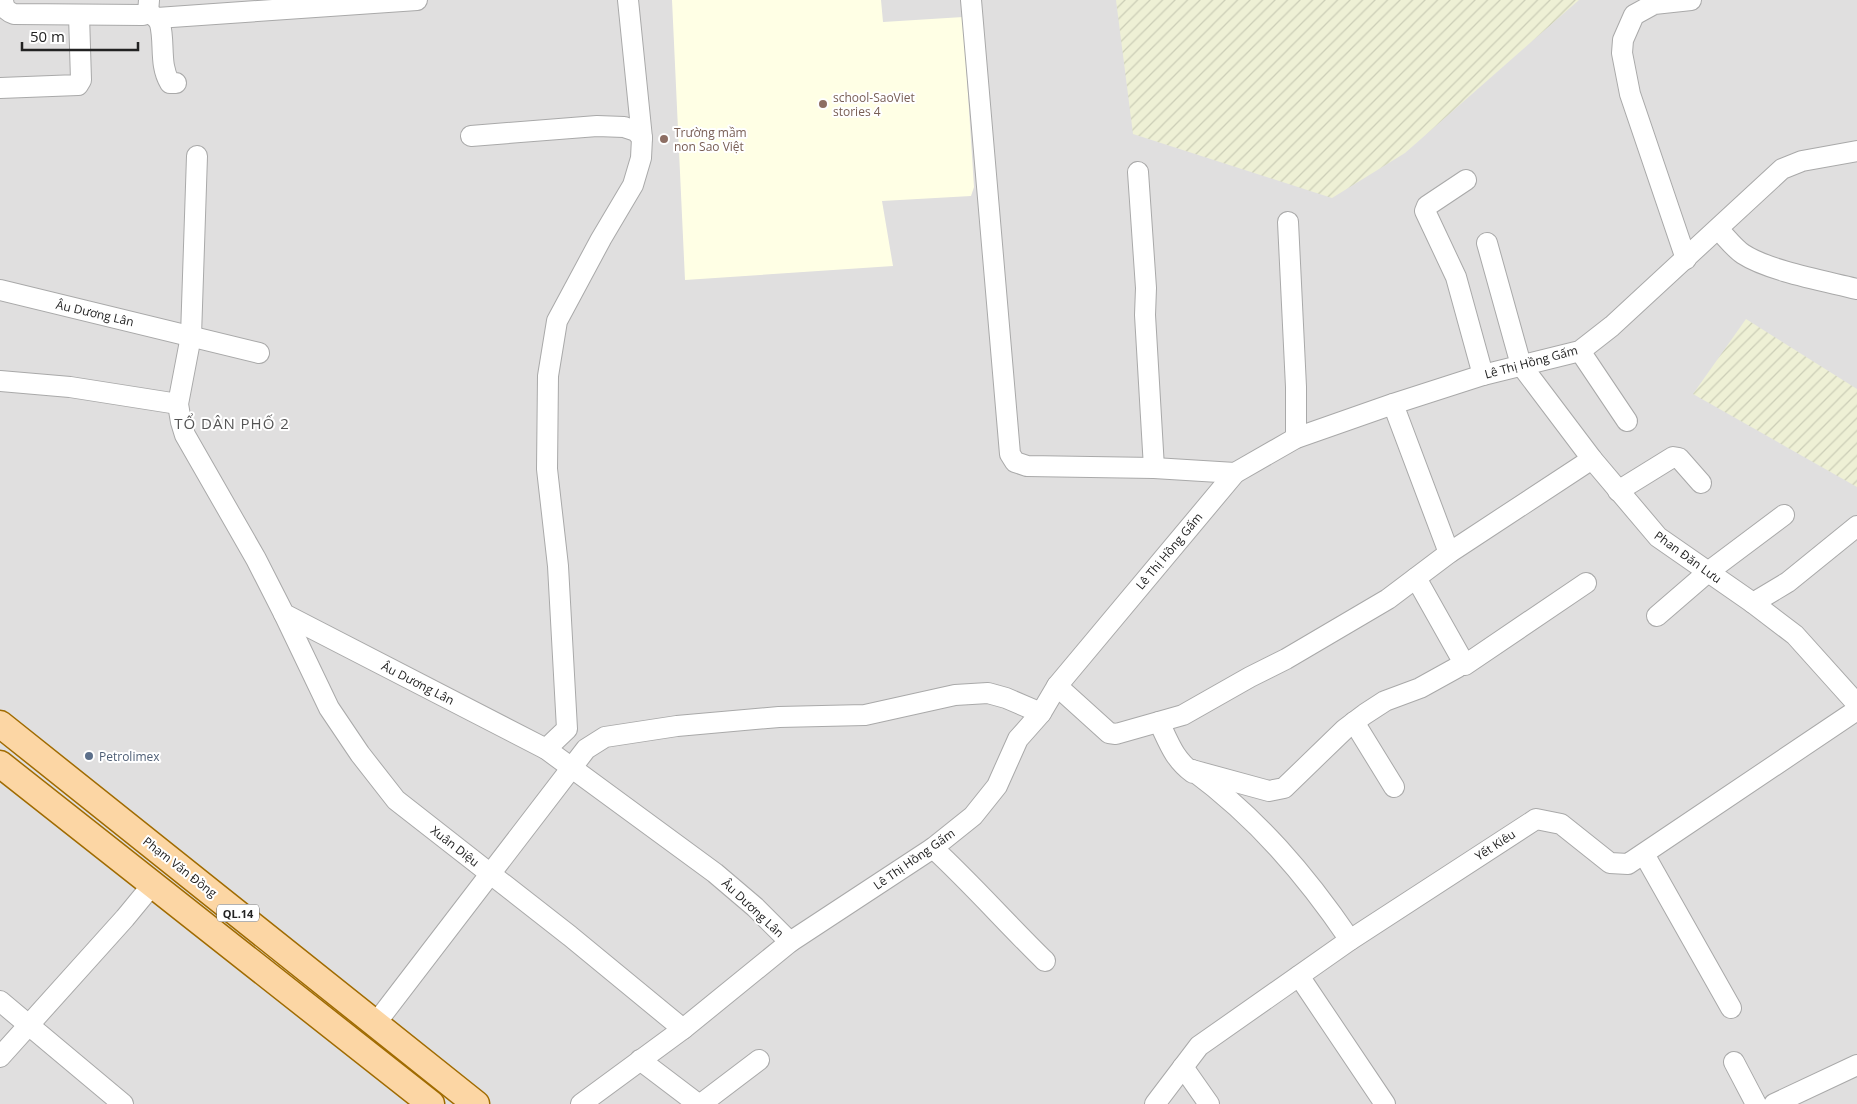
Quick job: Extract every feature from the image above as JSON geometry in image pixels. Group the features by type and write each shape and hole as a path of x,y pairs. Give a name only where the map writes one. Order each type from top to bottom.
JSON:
{"main road":[{"name":"Phạm Văn Đồng","path":"0,724 476,1104"},
{"name":"QL.14","path":"0,764 431,1104"},
{"path":"58,809 79,787"}],"street":[{"path":"3,0 4,7 8,12 14,14 79,15 143,15 151,10 417,0"},
{"path":"546,749 567,729 558,566 547,469 548,376 557,321 601,239 633,185 641,158 642,138 628,0"},
{"path":"971,0 1010,454 1015,462 1027,466 1154,468 1234,473"},
{"path":"1686,259 1632,102 1622,53 1623,40 1634,15 1654,4 1691,0"},
{"path":"151,10 160,24 162,53 167,78 170,83 176,83"},
{"path":"0,88 78,85 80,80 79,15"},
{"path":"471,136 597,126 624,127 636,131 642,138"},
{"name":"Lê Thị Hồng Gấm","path":"581,1104 683,1029 790,942 933,848 973,816 997,786 1018,739 1041,713 1057,686 1234,473 1296,438 1483,375 1580,351 1612,326 1782,169 1802,161 1857,151"},
{"path":"197,156 191,336 178,404 185,435 256,559 284,614"},
{"path":"1138,172 1146,288 1144,315 1154,468"},
{"path":"1466,180 1428,206 1425,211 1456,277 1483,375"},
{"path":"1288,222 1296,387 1296,438"},
{"path":"1718,229 1742,253 1755,260 1801,275 1857,289"},
{"path":"1487,243 1521,365"},
{"name":"Âu Dương Lân","path":"0,290 258,353"},
{"path":"1580,351 1628,421"},
{"name":"Phan Đăn Lưu","path":"1521,365 1592,459 1658,538 1753,602 1794,635 1857,704"},
{"path":"0,381 70,387 178,404"},
{"path":"1393,404 1450,553"},
{"path":"1618,491 1674,457 1679,458 1701,483"},
{"path":"1057,686 1109,733 1116,734 1183,714 1286,659 1388,599 1450,553 1592,459"},
{"path":"1657,616 1708,572 1784,515"},
{"path":"1753,602 1788,582 1857,526"},
{"path":"1416,578 1465,665 1586,583"},
{"name":"Âu Dương Lân","path":"284,614 546,749 715,873 755,907 790,942"},
{"name":"Xuân Diệu","path":"284,614 329,708 360,754 396,800 570,936 683,1029"},
{"path":"1192,770 1270,791 1277,791 1284,788 1354,722 1385,701 1420,688 1458,667"},
{"path":"376,1023 586,749 605,737 678,726 779,717 865,715 955,695 988,693 1006,698 1041,713"},
{"name":"Yết Kiêu","path":"1155,1104 1199,1046 1350,940 1536,820 1561,824 1610,863 1628,864 1857,710"},
{"path":"1159,722 1178,760 1193,773 1192,770"},
{"path":"1354,722 1394,787"},
{"path":"1192,770 1231,800 1266,834 1315,891 1350,940"},
{"path":"933,848 964,877 1010,927 1045,961"},
{"path":"1644,854 1731,1008"},
{"path":"0,1057 125,918 153,884"},
{"path":"1299,976 1385,1104"},
{"path":"0,1001 123,1104"},
{"path":"640,1060 700,1104 759,1060"},
{"path":"1734,1062 1756,1104"},
{"path":"1774,1104 1857,1065"},
{"path":"1184,1066 1209,1104"}],"shaded area":[{"path":"0,0 1857,0 1857,1104 0,1104"},
{"name":"school-SaoViet stories 4","path":"672,0 881,0 883,22 963,17 974,187 971,196 882,201 893,266 685,280"},
{"path":"1116,0 1579,0 1405,153 1332,198 1133,134"},
{"path":"1746,319 1857,389 1857,487 1693,394"}],"place":[{"name":"school-SaoViet stories 4","path":"823,104"},
{"name":"Trường mầm non Sao Việt","path":"664,139"},
{"name":"Petrolimex","path":"89,756"}],"district":[{"name":"TỔ DÂN PHỐ 2","path":"232,423"}]}
